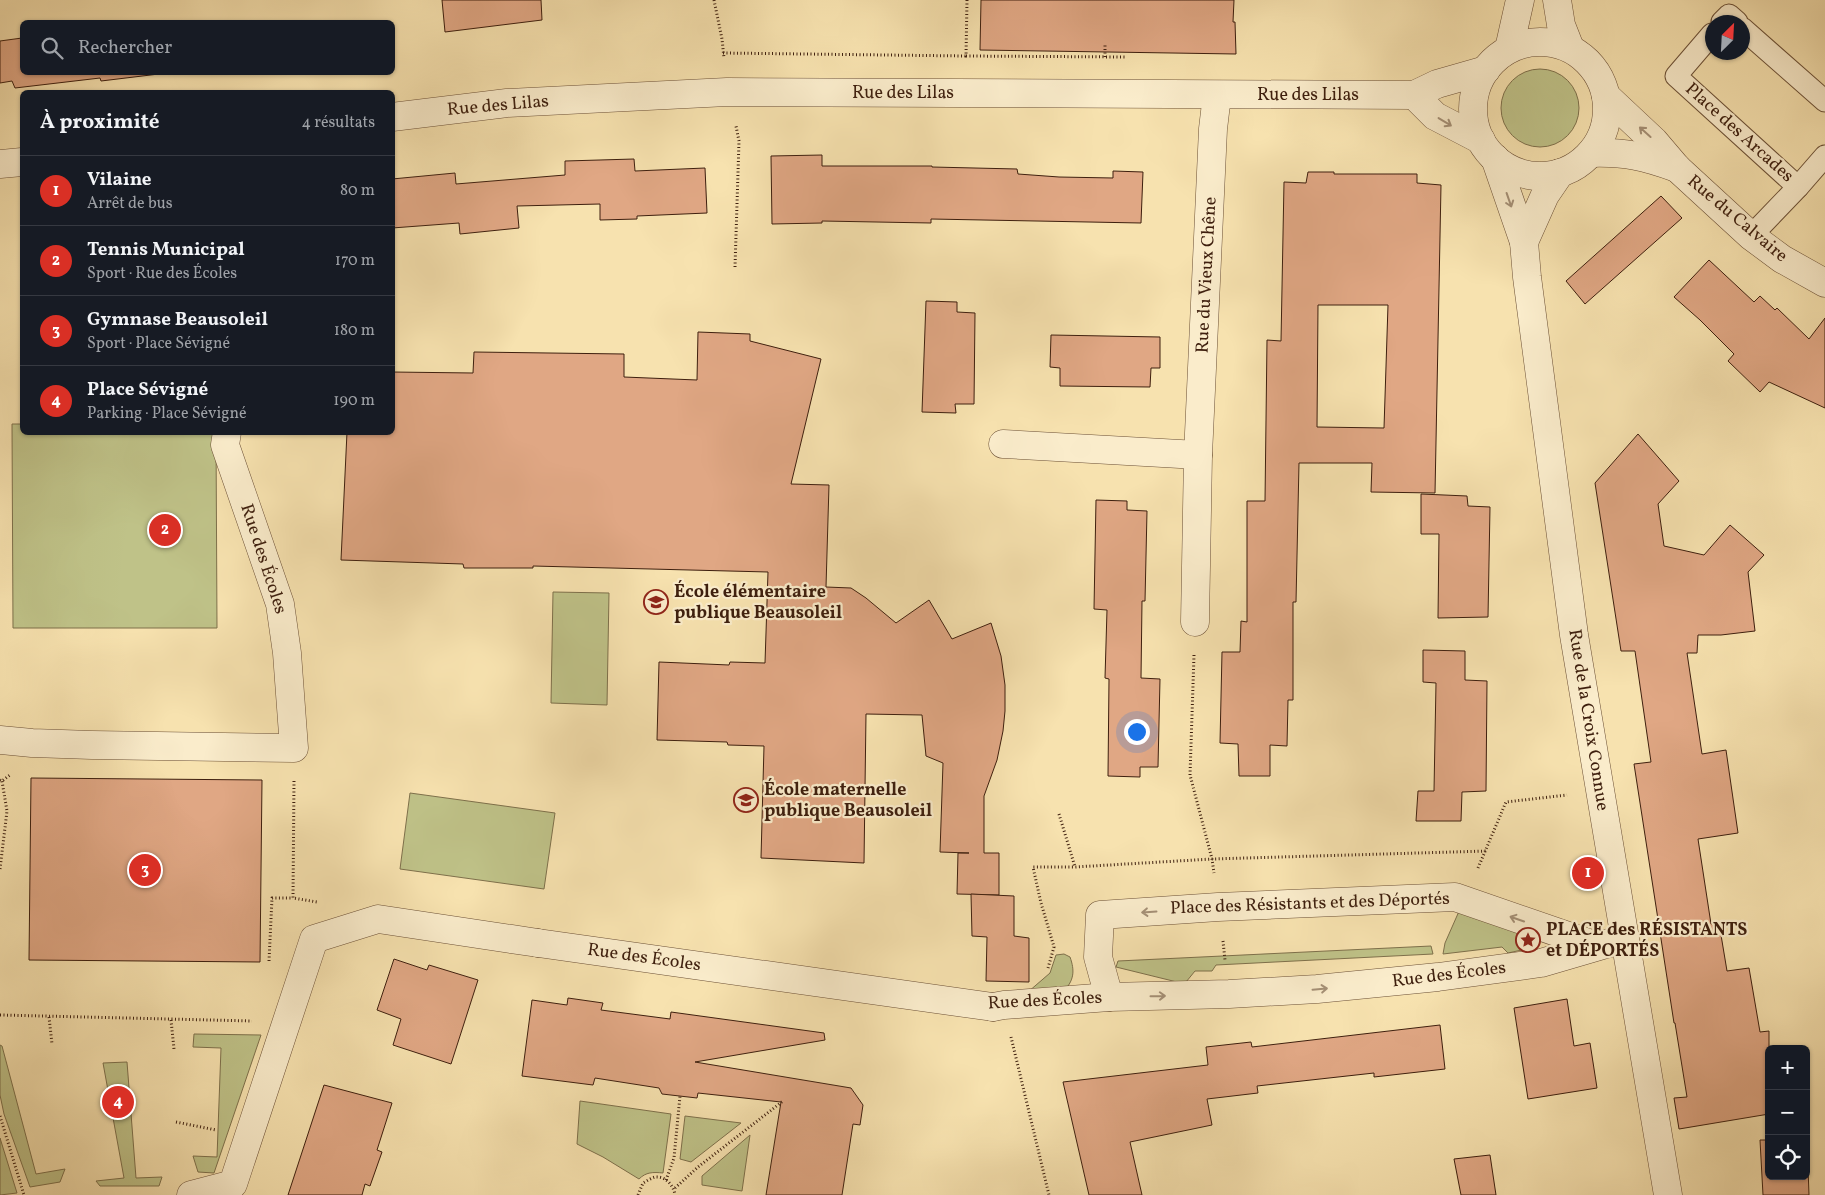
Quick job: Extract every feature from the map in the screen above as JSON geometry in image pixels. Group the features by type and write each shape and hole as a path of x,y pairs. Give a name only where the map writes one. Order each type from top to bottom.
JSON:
{"street":[{"path":"1509,49 1520,0"},
{"path":"1557,0 1561,25 1570,48"},
{"name":"Rue de la Croix Connue","path":"1488,149 1509,168 1526,174 1543,175 1560,173 1577,165 1591,153 1602,136 1607,116 1606,96 1599,76 1587,60 1570,48 1549,42 1528,43 1509,49 1496,58 1486,70 1477,86 1474,104 1475,122 1488,149 1524,242 1572,625 1668,1195"},
{"name":"Rue des Lilas","path":"395,117 507,104 727,92 1414,96 1437,84 1486,70"},
{"name":"Rue du Vieux Chêne","path":"1195,622 1198,455 1213,129 1217,95"},
{"path":"1414,96 1434,116 1488,149"},
{"name":"Rue du Calvaire","path":"1606,96 1654,141 1677,168 1751,236 1782,259 1825,283"},
{"name":"Rue du Calvaire","path":"1591,153 1615,152 1644,156 1677,168"},
{"path":"0,164 20,162"},
{"name":"Rue de la Croix Connue","path":"1524,242 1545,194 1560,173"},
{"name":"Rue des Écoles","path":"227,435 225,445 280,604 287,654 294,748"},
{"path":"1003,444 1198,455"},
{"path":"0,740 92,745 294,748"},
{"name":"Place des Résistants et des Déportés","path":"1109,997 1098,957 1100,915 1228,906 1455,897 1597,946"},
{"name":"Rue des Écoles","path":"248,1137 314,938 378,919 993,1007 1109,997 1230,994 1297,990 1438,977 1541,964 1624,939"},
{"path":"192,1195 233,1184 248,1137"}],"lane":[{"path":"1750,35 1825,101"},
{"name":"Place des Arcades","path":"1705,42 1676,76 1798,187"},
{"path":"1751,236 1825,156"}],"path":[{"path":"714,0 727,92 740,141 735,267"},
{"path":"966,56 967,0"},
{"path":"1105,44 1105,57"},
{"path":"723,54 1134,58"},
{"path":"1190,774 1195,622"},
{"path":"293,898 294,748"},
{"path":"0,869 7,810 2,781"},
{"path":"1463,900 1506,802 1573,794"},
{"path":"1059,814 1075,867"},
{"path":"269,965 272,898 293,898 322,902"},
{"path":"0,1015 256,1021"},
{"path":"49,1017 52,1044"},
{"path":"171,1020 174,1049"},
{"path":"666,1180 674,1158 680,1096"},
{"path":"675,1195 675,1188 698,1167 783,1101"},
{"path":"0,1116 24,1195"},
{"path":"176,1122 248,1137"},
{"path":"638,1195 643,1183 654,1177 666,1180 675,1188"}],"green space":[{"path":"1540,69 1555,72 1568,80 1576,93 1579,108 1576,123 1568,136 1555,144 1540,147 1525,144 1512,136 1504,123 1501,108 1504,93 1512,80 1525,72"},
{"path":"12,424 20,424 20,435 216,435 217,628 13,628"},
{"path":"553,592 609,593 607,705 551,703"},
{"path":"410,793 555,813 544,889 400,869"},
{"path":"1460,909 1527,931 1526,949 1508,953 1502,947 1443,954 1445,943"},
{"path":"1431,946 1433,954 1216,965 1212,971 1195,971 1186,982 1177,982 1116,967 1118,961"},
{"path":"1064,954 1070,957 1073,971 1072,979 1064,991 1028,992 1050,973 1056,955"},
{"path":"194,1034 261,1035 214,1173 198,1172 193,1156 217,1157 221,1048 193,1047"},
{"path":"0,1045 2,1046 36,1174 65,1169 60,1182 30,1187 4,1114 0,1095"},
{"path":"127,1062 136,1178 162,1177 159,1186 100,1186 96,1181 124,1178 103,1063"},
{"path":"580,1101 671,1114 663,1173 650,1173 639,1179 577,1144"},
{"path":"685,1116 741,1123 691,1162 680,1159"},
{"path":"750,1135 742,1191 702,1185 702,1176"},
{"path":"0,1138 17,1193 0,1195"}],"building":[{"path":"442,0 541,0 542,20 445,32"},
{"path":"981,0 1234,0 1233,22 1235,22 1236,54 980,50"},
{"path":"20,38 20,75 150,75 101,81 100,78 15,88 12,81 0,83 0,41"},
{"path":"822,155 822,166 932,166 1017,169 1018,174 1059,177 1113,178 1113,171 1143,172 1141,223 931,219 931,223 822,221 822,223 772,224 771,156"},
{"path":"634,159 635,171 705,168 707,213 637,216 637,219 600,220 600,204 517,206 519,228 460,234 459,223 395,228 395,179 455,173 456,184 565,175 565,161"},
{"path":"1308,172 1334,172 1334,174 1417,174 1417,183 1441,185 1435,493 1371,492 1372,463 1299,463 1296,602 1293,602 1293,700 1288,700 1287,746 1270,745 1270,776 1239,776 1238,744 1220,743 1222,652 1240,652 1241,621 1247,622 1247,501 1265,501 1267,340 1281,341 1284,182 1306,183","holes":["1318,305 1388,305 1384,428 1317,427"]},
{"path":"1661,196 1682,218 1585,304 1566,281"},
{"path":"1709,260 1754,302 1760,296 1775,310 1777,308 1809,339 1825,318 1825,408 1769,382 1760,392 1728,361 1734,354 1674,297"},
{"path":"926,301 957,302 957,312 975,313 974,404 955,404 956,413 922,412"},
{"path":"698,332 750,334 750,341 821,359 791,484 829,485 826,587 851,588 896,623 929,600 952,639 991,623 1001,656 1005,685 1005,711 997,760 984,796 984,853 999,853 999,895 957,894 958,853 969,853 940,852 943,763 926,756 922,715 866,714 864,863 761,858 764,746 728,745 727,742 657,740 659,662 729,665 730,662 765,663 768,572 533,566 533,568 464,568 463,564 341,560 347,435 395,435 395,372 473,373 474,352 624,354 624,377 697,380"},
{"path":"1051,335 1160,337 1160,368 1151,368 1150,387 1060,386 1060,368 1050,367"},
{"path":"1638,434 1679,481 1658,504 1664,546 1704,555 1730,525 1764,555 1748,572 1755,631 1721,635 1698,635 1697,653 1687,653 1702,754 1726,750 1738,833 1698,839 1711,924 1719,923 1727,971 1749,968 1760,1032 1769,1031 1769,1045 1765,1045 1765,1115 1679,1129 1674,1098 1687,1097 1634,764 1651,762 1635,651 1621,651 1595,483"},
{"path":"1421,494 1467,496 1468,506 1490,507 1488,617 1438,618 1439,534 1421,534"},
{"path":"1096,500 1127,501 1127,510 1147,511 1145,601 1142,601 1141,678 1160,679 1158,767 1140,767 1140,777 1108,776 1109,679 1105,678 1107,610 1094,609"},
{"path":"1423,650 1465,651 1465,680 1487,681 1486,791 1462,792 1461,821 1416,821 1418,791 1434,791 1436,683 1423,682"},
{"path":"31,778 262,780 260,962 29,960"},
{"path":"971,894 1014,896 1014,936 1029,938 1029,982 986,981 987,937 972,936"},
{"path":"394,959 427,970 429,965 478,980 451,1064 393,1045 401,1019 377,1010"},
{"path":"568,998 603,1003 601,1010 670,1019 671,1012 824,1033 825,1040 695,1062 851,1088 863,1105 860,1125 853,1124 842,1195 766,1195 781,1102 698,1093 697,1098 662,1094 659,1088 595,1078 593,1085 522,1076 532,1000 567,1005"},
{"path":"1567,999 1574,1046 1590,1043 1597,1088 1528,1099 1514,1008"},
{"path":"1440,1025 1445,1069 1374,1077 1374,1073 1257,1086 1258,1093 1207,1099 1212,1125 1130,1142 1142,1195 1089,1195 1063,1082 1208,1065 1206,1047 1251,1042 1252,1047"},
{"path":"324,1085 392,1103 377,1150 382,1152 370,1186 365,1184 362,1195 288,1195"},
{"path":"1760,1140 1765,1140 1765,1180 1808,1180 1809,1195 1763,1195"},
{"path":"1490,1155 1496,1195 1461,1195 1454,1159"}],"place":[{"name":"Tennis Municipal","path":"165,530"},
{"name":"École élémentaire publique Beausoleil","path":"656,602"},
{"name":"École maternelle publique Beausoleil","path":"746,800"},
{"name":"Gymnase Beausoleil","path":"145,870"},
{"name":"Vilaine","path":"1588,873"},
{"name":"PLACE des RÉSISTANTS et DÉPORTÉS","path":"1528,940"},
{"name":"Place Sévigné","path":"118,1102"}]}
